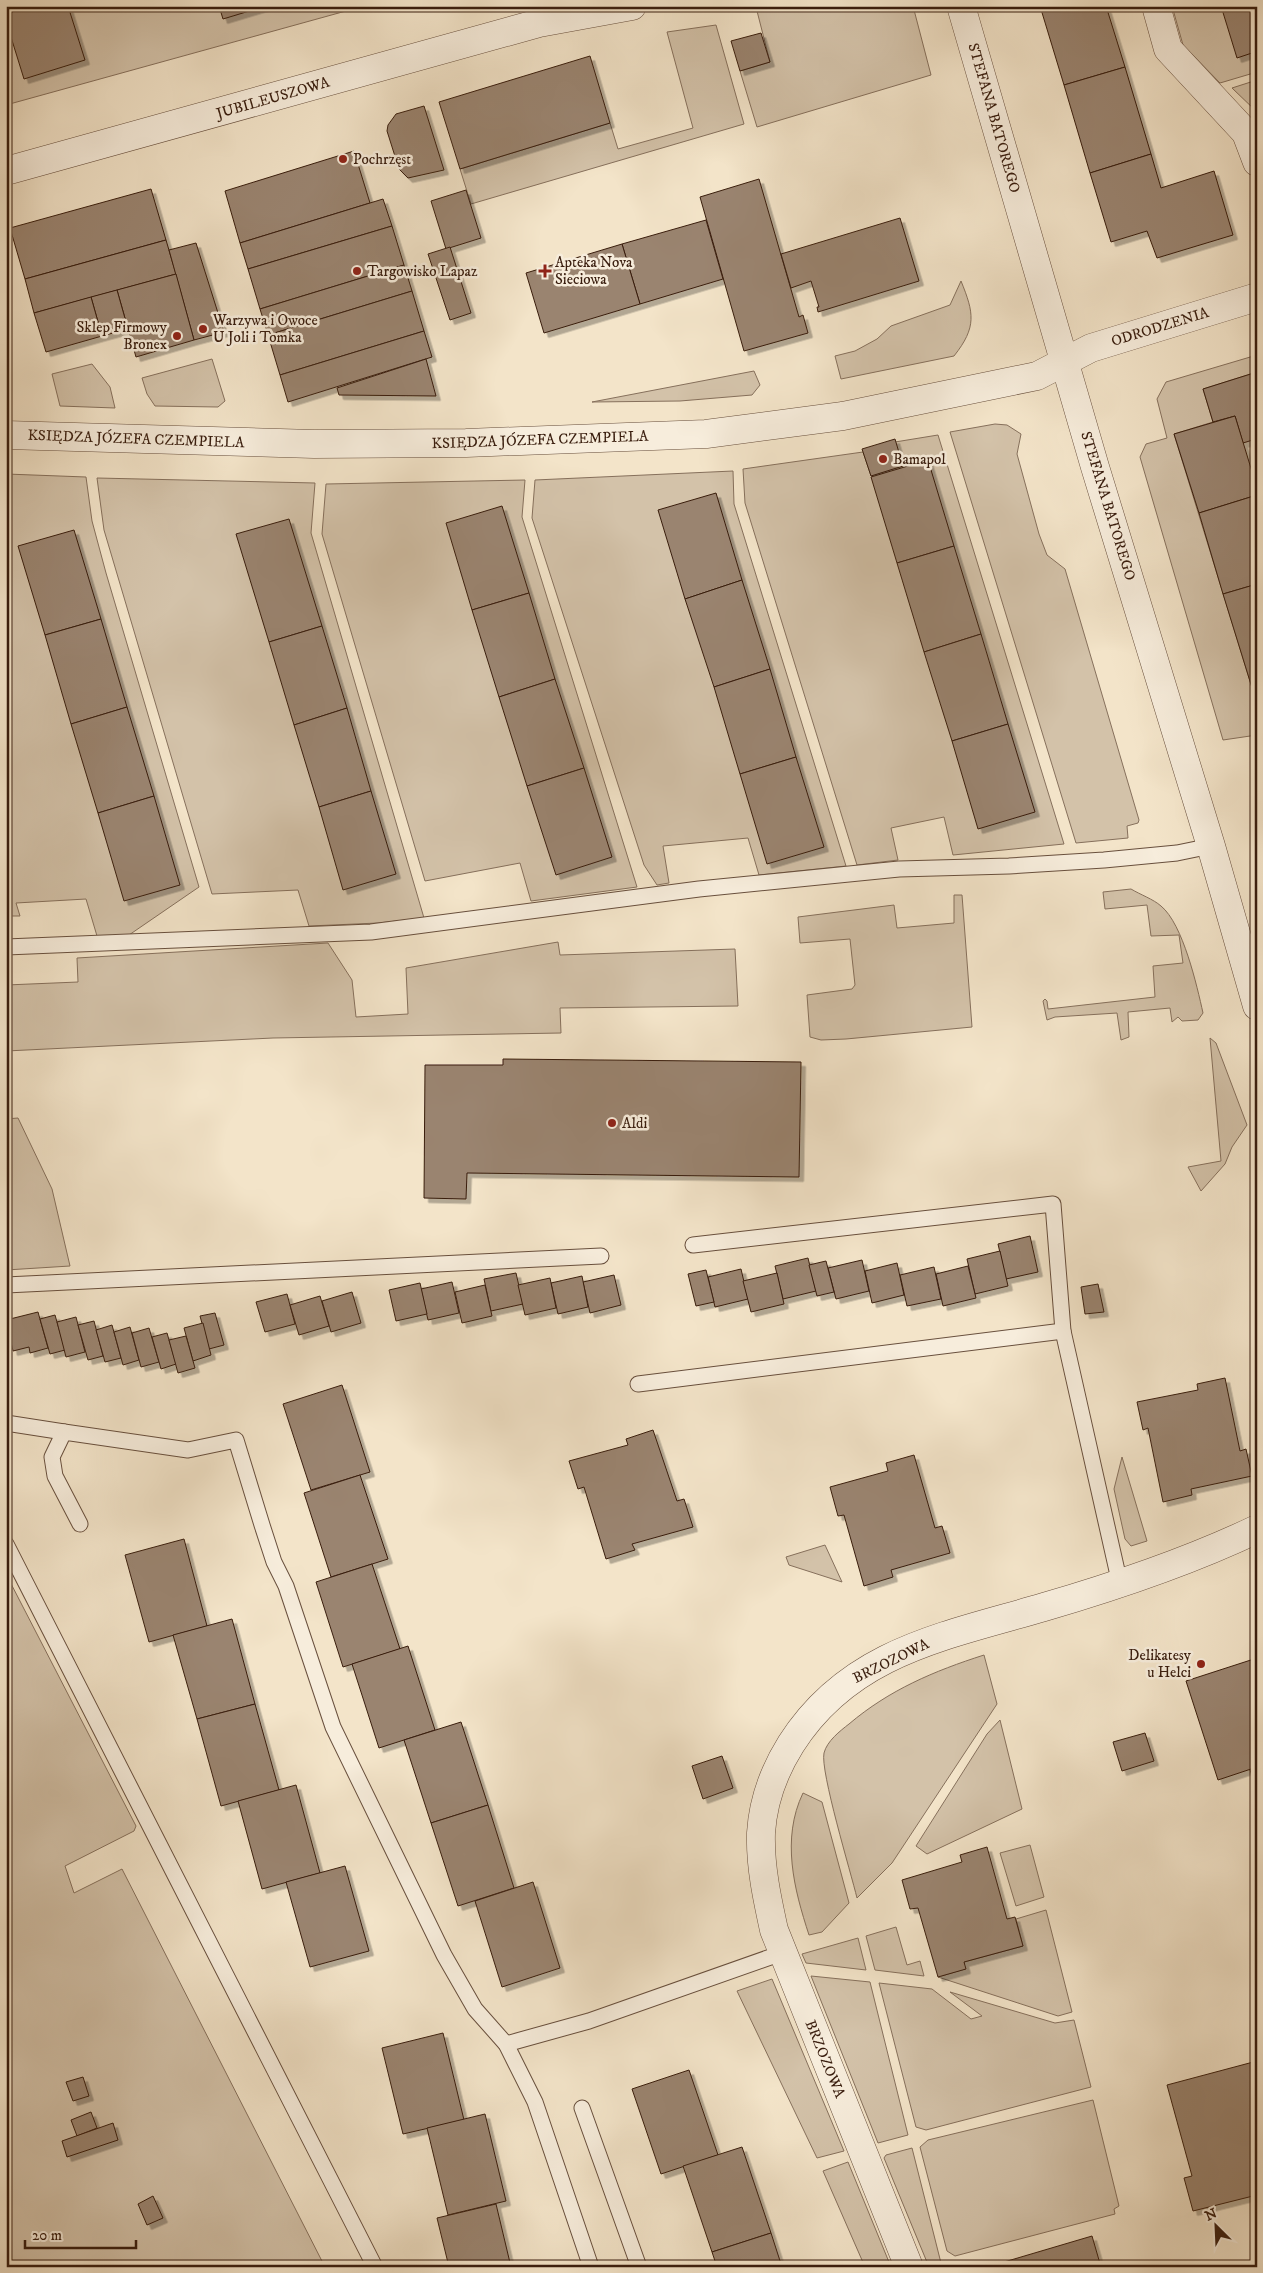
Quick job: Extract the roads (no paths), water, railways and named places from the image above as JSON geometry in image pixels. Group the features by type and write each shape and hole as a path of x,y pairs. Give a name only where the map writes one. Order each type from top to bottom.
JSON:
{"street":[{"name":"JUBILEUSZOWA","path":"6,172 537,15 632,6"},
{"name":"STEFANA BATOREGO","path":"961,6 1095,467 1211,846 1257,1006"},
{"path":"1156,6 1168,49 1246,133 1257,162"},
{"name":"ODRODZENIA","path":"1065,360 1091,348 1257,297"},
{"name":"KSIĘDZA JÓZEFA CZEMPIELA","path":"6,435 333,444 466,444 706,434 842,416 915,402 1037,376 1065,360"},
{"name":"BRZOZOWA","path":"909,2267 774,1930 762,1876 761,1832 766,1797 780,1761 803,1726 825,1701 849,1680 885,1660 968,1627 1120,1584 1222,1546 1257,1530"}],"lane":[{"path":"6,948 371,932 708,888 899,869 1009,866 1104,860 1177,853 1211,846"},
{"path":"693,1245 1053,1204 1063,1331 1120,1584"},
{"path":"6,1285 602,1256"},
{"path":"638,1384 1063,1331"},
{"path":"6,1423 188,1450 236,1440 268,1544 289,1594 333,1727 444,1955 474,2010 506,2044 535,2102 591,2267"},
{"path":"64,1432 52,1457 55,1476 80,1524"},
{"path":"6,1544 375,2267"},
{"path":"506,2044 588,2021 782,1953"},
{"path":"582,2108 639,2267"}],"place":[{"name":"Pochrzęst","path":"343,159"},
{"name":"Targowisko Lapaz","path":"357,271"},
{"name":"Apteka Nova Sieciowa","path":"545,271"},
{"name":"Warzywa i Owoce U Joli i Tomka","path":"203,329"},
{"name":"Sklep Firmowy Bronex","path":"177,336"},
{"name":"Bamapol","path":"883,459"},
{"name":"Aldi","path":"612,1123"},
{"name":"Delikatesy u Helci","path":"1201,1664"}]}
